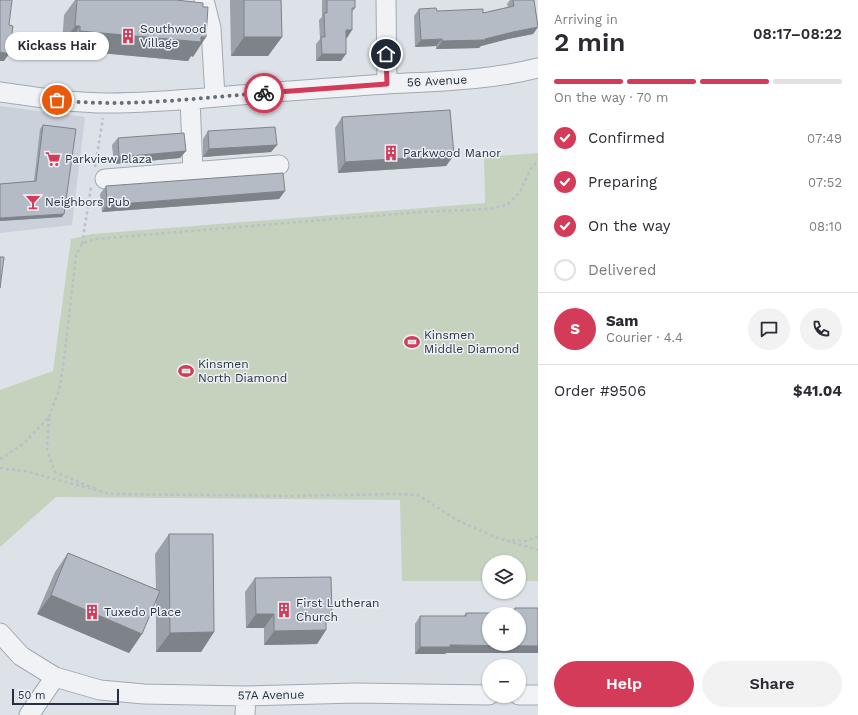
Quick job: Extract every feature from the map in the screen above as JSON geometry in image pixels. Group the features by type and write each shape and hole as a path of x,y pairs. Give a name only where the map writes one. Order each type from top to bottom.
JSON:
{"street":[{"path":"204,0 211,28 215,97"},
{"path":"386,0 387,84"},
{"name":"56 Avenue","path":"0,92 72,101 107,103 190,99 387,84 468,80 516,74 538,68"},
{"path":"190,99 193,172"},
{"path":"105,179 279,165"},
{"name":"57A Avenue","path":"0,634 21,656 55,677 100,690 122,693 246,696 356,693 482,695"},
{"path":"29,715 55,677"},
{"path":"526,695 538,695"},
{"path":"245,715 246,696"}],"path":[{"path":"110,494 55,472 47,450 49,417 59,390 64,360 76,254 82,244 94,239 257,225 421,212 490,209 507,205 520,192 532,166 538,162"},
{"path":"0,459 23,444 49,417"},
{"path":"0,468 25,471 110,494 283,496 418,495 457,520 495,537 538,550"},
{"path":"508,540 525,541 538,537"}],"shaded area":[{"path":"0,106 85,117 72,225 0,233"}],"green space":[{"path":"538,153 538,581 526,581 526,555 482,555 482,581 402,581 400,500 56,497 0,547 0,390 53,371 71,239 92,234 485,203 484,157"}],"building":[{"path":"0,0 12,0 9,25 13,26 9,54 0,52"},
{"path":"77,0 176,0 203,3 203,7 208,7 206,37 201,37 201,42 80,31 80,26 75,26"},
{"path":"244,0 281,0 282,37 244,37"},
{"path":"327,0 355,0 355,8 352,8 352,30 346,30 346,54 322,54 321,37 325,37 324,13 327,13"},
{"path":"513,0 534,0 538,27 485,40 421,40 419,9 436,8 437,11 483,9 483,13 514,6"},
{"name":"Parkwood Manor","path":"450,110 454,155 345,162 342,117"},
{"name":"Parkview Plaza","path":"43,125 76,129 64,214 0,218 0,184 36,181"},
{"path":"275,127 277,145 209,149 208,131"},
{"path":"184,133 186,151 119,157 118,138"},
{"path":"283,173 285,191 107,205 106,186"},
{"path":"0,257 4,257 0,288"},
{"path":"169,534 213,534 214,632 170,633"},
{"path":"68,553 160,591 142,634 51,595"},
{"name":"First Lutheran Church","path":"331,577 332,614 326,614 326,630 274,631 274,614 256,614 255,578"},
{"path":"526,608 538,608 538,646 526,646"},
{"path":"466,613 482,613 482,645 450,645 450,647 420,647 420,616 466,616"}],"way so far":[{"path":"57,100 107,103 190,99 264,93"}],"place":[{"name":"Southwood Village","path":"128,36"},
{"name":"Kickass Hair","path":"57,100"},
{"name":"Parkwood Manor","path":"391,153"},
{"name":"Parkview Plaza","path":"53,159"},
{"name":"Neighbors Pub","path":"33,202"},
{"name":"Kinsmen Middle Diamond","path":"412,342"},
{"name":"Kinsmen North Diamond","path":"186,371"},
{"name":"First Lutheran Church","path":"284,610"},
{"name":"Tuxedo Place","path":"92,612"}],"route":[{"path":"264,93 387,84 386,54"}]}
